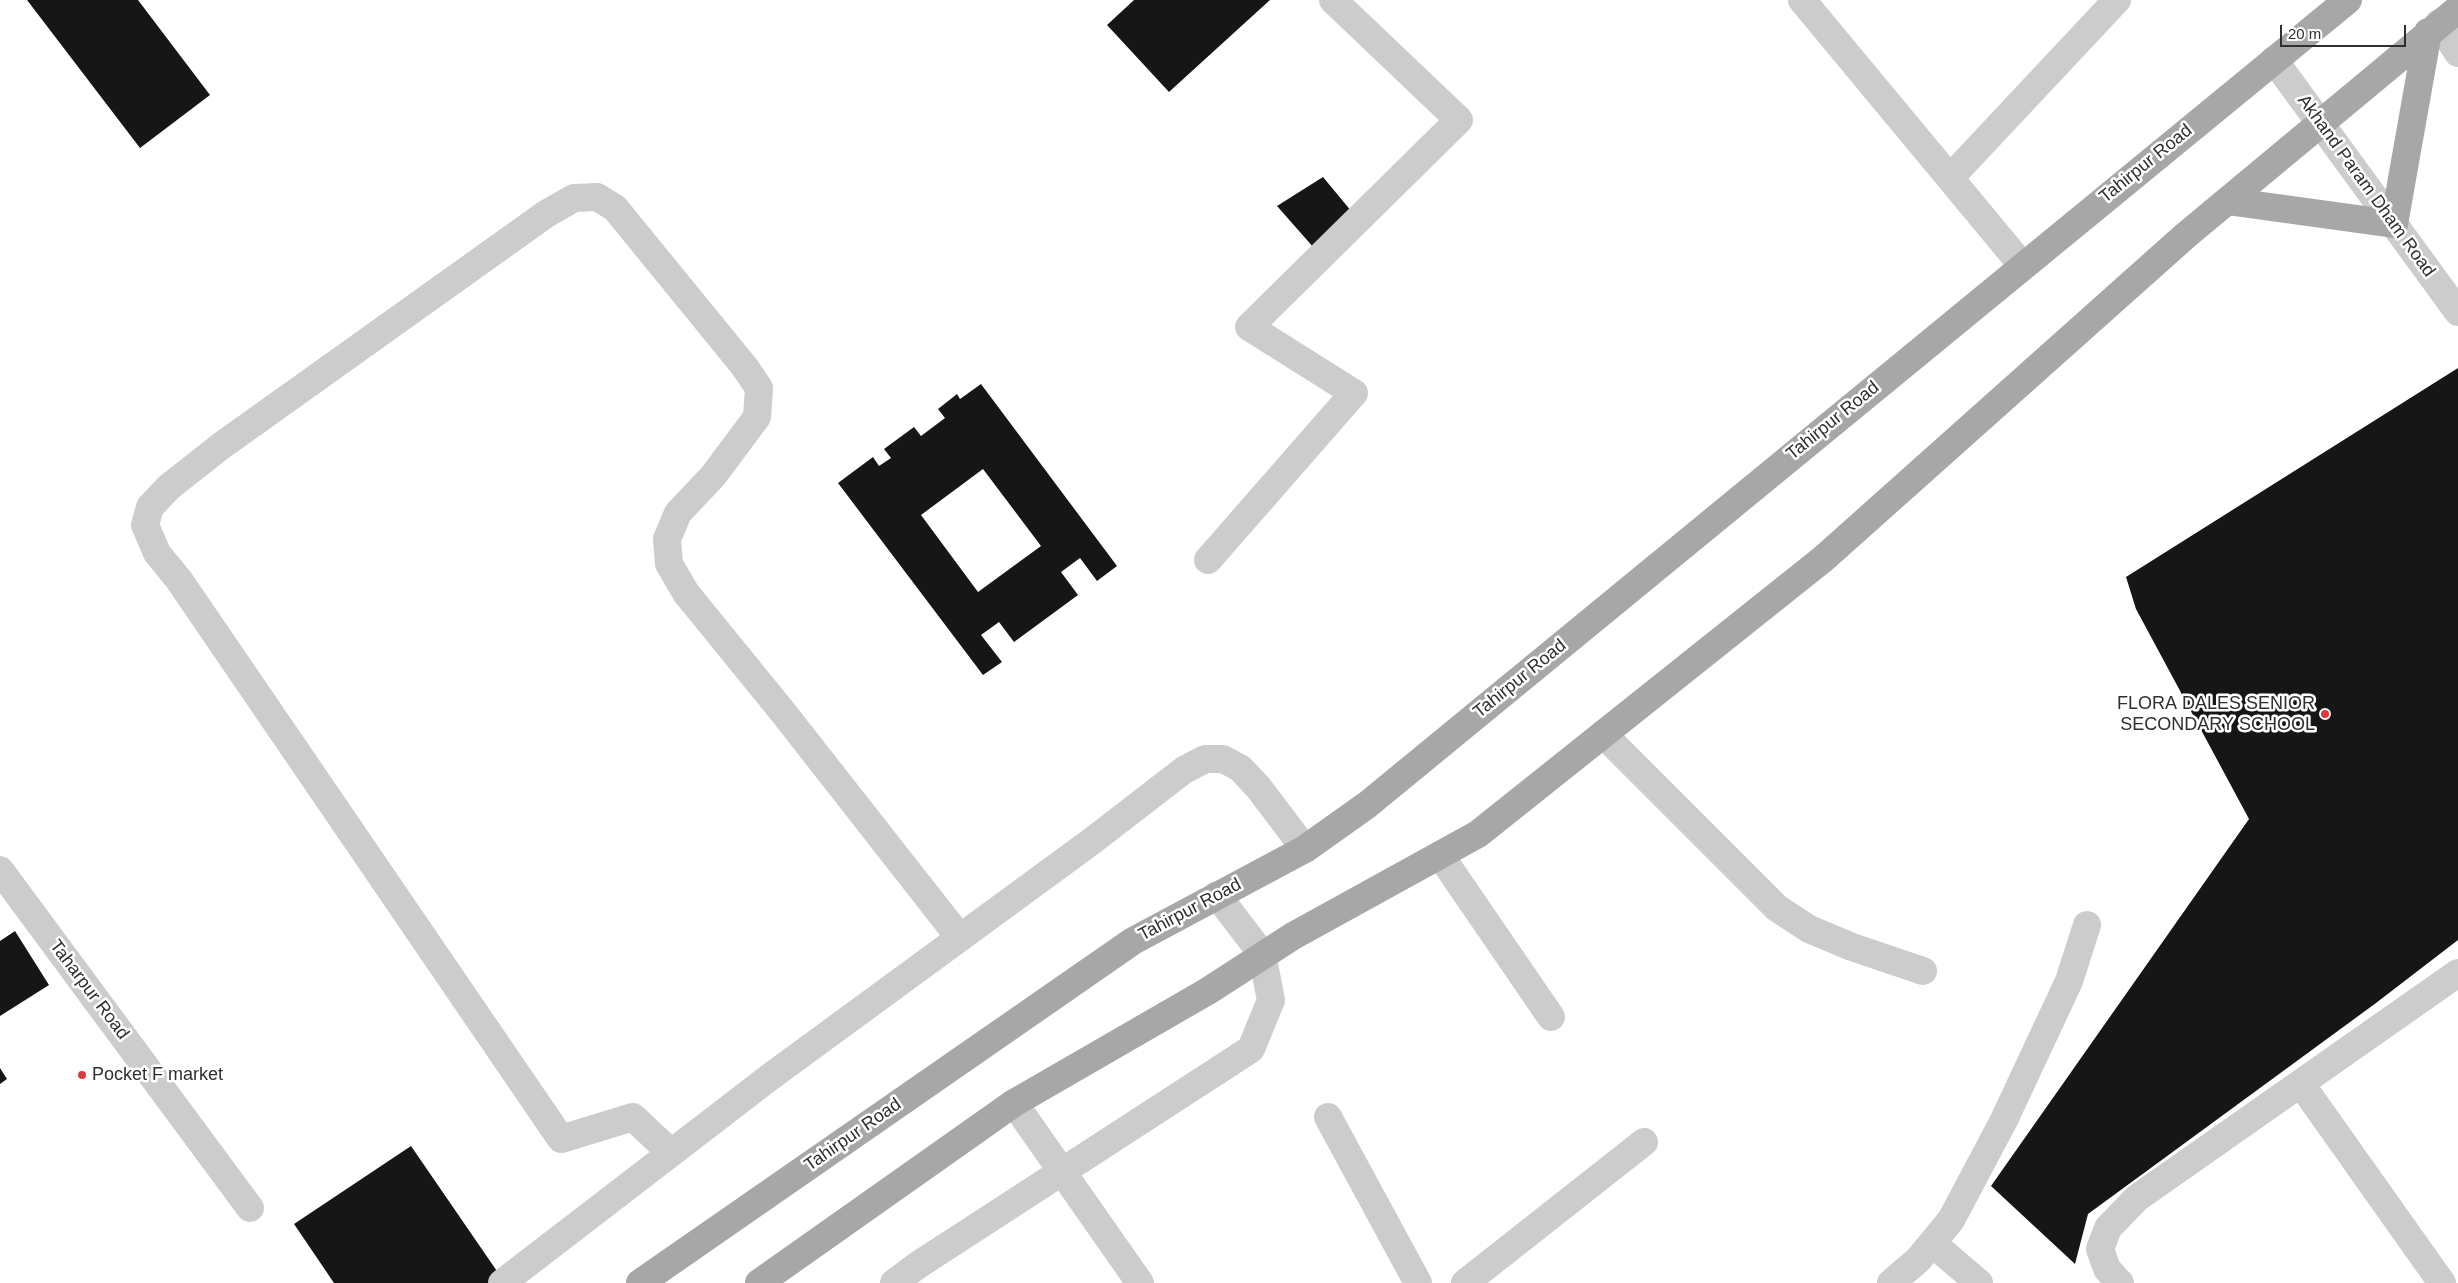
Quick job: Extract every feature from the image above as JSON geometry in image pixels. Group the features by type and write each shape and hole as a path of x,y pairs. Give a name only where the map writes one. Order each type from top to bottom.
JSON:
{"main road":[{"name":"Tahirpur Road","path":"640,1283 1133,941 1217,894 1305,849 1367,805 2022,265 2348,0"},
{"path":"759,1283 1014,1103 1208,990 1262,954 1478,834 1823,559 2227,201 2442,21"},
{"path":"2227,201 2394,224 2442,21"}],"street":[{"path":"1208,560 1354,394 1249,327 1459,120 1333,0"},
{"path":"1802,0 2022,265"},
{"path":"1950,178 2117,0"},
{"path":"2442,21 2458,53"},
{"name":"Akhand Param Dham Road","path":"2274,60 2458,312"},
{"path":"671,1153 633,1117 561,1139 185,588 157,553 145,525 150,506 169,486 221,446 546,214 574,198 597,198 615,208 744,366 758,388 757,417 713,476 678,513 667,539 669,564 686,593 782,711 960,938"},
{"path":"1603,734 1777,908 1809,929 1852,947 1923,971"},
{"path":"502,1283 770,1077 960,938 1184,770 1205,759 1223,759 1240,768 1258,787 1305,849"},
{"path":"1440,855 1551,1017"},
{"name":"Taharpur Road","path":"0,870 250,1208"},
{"path":"894,1283 918,1265 1252,1050 1272,1000 1262,954 1217,894"},
{"path":"1891,1283 1918,1260 1951,1220 2004,1120 2069,981 2087,925"},
{"path":"2120,1283 2107,1268 2100,1249 2108,1228 2137,1198 2458,973"},
{"path":"2300,1084 2442,1283"},
{"path":"1014,1103 1140,1283"},
{"path":"1328,1117 1413,1281"},
{"path":"1465,1283 1644,1142"},
{"path":"1932,1243 1979,1283"}],"building":[{"path":"27,0 138,0 210,95 140,148"},
{"path":"1134,0 1270,0 1169,92 1107,25"},
{"path":"1323,177 1352,212 1314,248 1277,206"},
{"name":"FLORA DALES SENIOR SECONDARY SCHOOL","path":"2458,368 2458,940 2376,1003 2088,1214 2075,1264 1991,1186 2249,819 2136,609 2126,577"},
{"path":"981,384 1117,566 1097,581 1080,558 1061,572 1078,595 1014,642 999,622 981,635 1002,662 983,675 838,483 873,457 879,466 891,458 884,449 914,427 921,436 945,418 938,409 957,394 960,399","holes":["983,469 1041,546 978,592 921,515"]},
{"path":"15,931 49,985 0,1016 0,941"},
{"path":"0,1068 7,1079 0,1084"},
{"path":"411,1146 501,1277 493,1283 334,1283 294,1224"}],"place":[{"name":"FLORA DALES SENIOR SECONDARY SCHOOL","path":"2325,714"},
{"name":"Pocket F market","path":"82,1075"}]}
